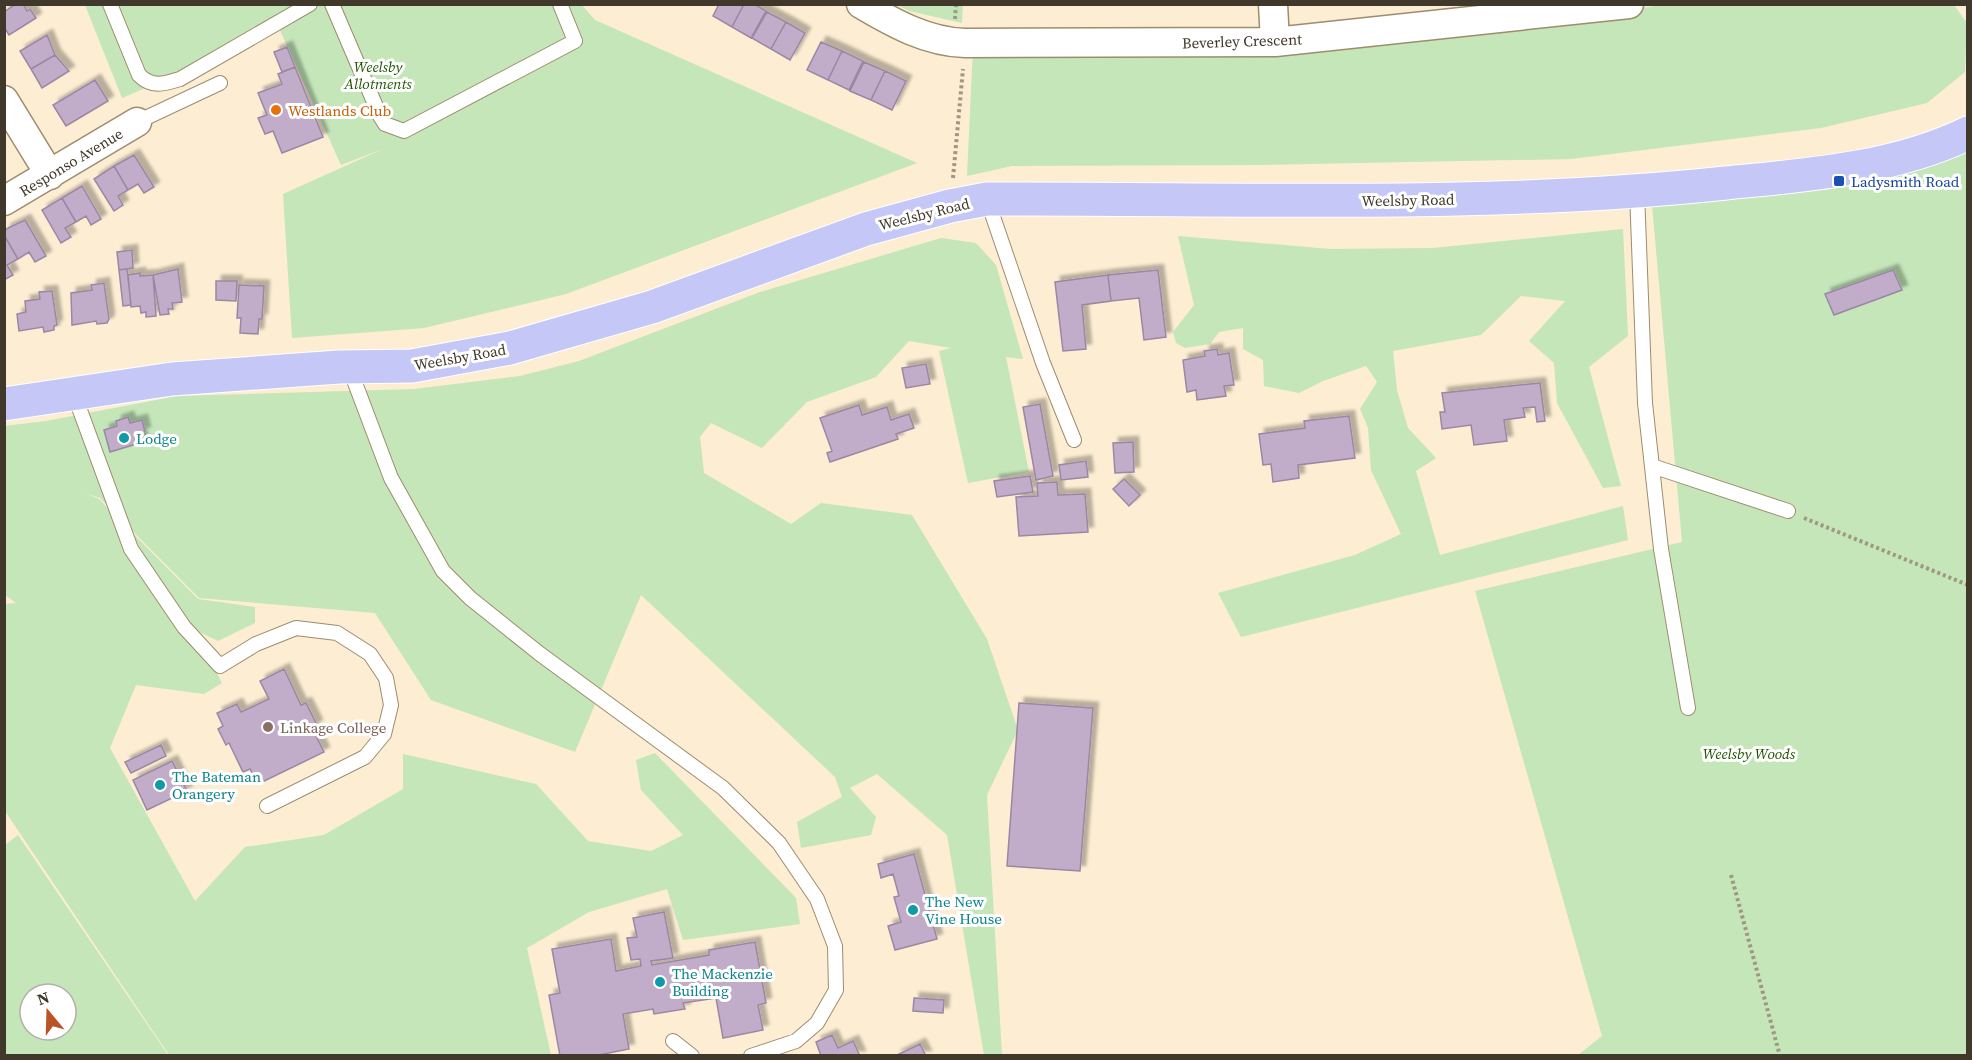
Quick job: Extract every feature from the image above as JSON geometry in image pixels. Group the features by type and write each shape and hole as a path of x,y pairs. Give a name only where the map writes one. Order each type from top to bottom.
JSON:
{"main road":[{"name":"Weelsby Road","path":"4,404 172,379 349,367 412,366 510,348 652,307 866,229 950,206 987,199 1420,202 1637,192 1839,170 1938,148 1968,133"}],"street":[{"name":"Beverley Crescent","path":"861,4 897,25 946,43 1275,42 1618,6"},
{"path":"1273,4 1275,42"},
{"path":"4,100 50,175"},
{"name":"Responso Avenue","path":"4,201 137,122"}],"lane":[{"path":"110,4 139,75 145,81 155,84 180,79 310,4"},
{"path":"332,4 380,116 385,124 404,131 575,41 560,4"},
{"path":"137,122 220,83"},
{"path":"1938,148 1968,121"},
{"path":"1637,192 1645,403 1661,549 1688,708"},
{"path":"987,199 1043,363 1074,440"},
{"path":"349,367 391,478 443,571 470,598 540,654 723,788 779,843 817,899 835,946 836,990 817,1023 796,1041 751,1056"},
{"path":"74,394 131,549 184,627 220,666 256,644 296,628 337,633 370,654 386,678 391,705 384,734 365,757 267,806"},
{"path":"1652,466 1788,511"},
{"path":"673,1041 692,1056"}],"path":[{"path":"950,206 965,43"},
{"path":"1788,511 1968,585"},
{"path":"1731,875 1780,1056"}],"green space":[{"path":"1668,4 1954,5 1967,23 1965,72 1927,103 1821,128 1571,159 1258,165 1012,166 967,176 973,48 1565,20"},
{"name":"Weelsby Allotments","path":"85,5 582,5 595,20 917,163 566,294 424,328 292,338 283,194 383,149 341,165 274,17 164,80 122,98"},
{"path":"898,5 963,5 962,23 909,11"},
{"name":"Weelsby Woods","path":"1967,151 1967,1055 1578,1055 1602,1036 1475,591 1682,542 1652,205 1772,195 1854,184 1894,176"},
{"path":"1623,229 1628,336 1589,367 1621,486 1603,488 1557,403 1554,363 1529,341 1565,301 1521,296 1481,335 1393,351 1397,390 1408,428 1436,458 1416,471 1440,555 1623,506 1628,540 1241,637 1218,593 1355,555 1401,534 1371,470 1368,428 1360,409 1377,382 1366,366 1323,381 1299,393 1264,386 1263,360 1243,349 1243,328 1219,332 1210,344 1185,348 1176,343 1173,332 1194,305 1178,236 1330,249 1433,248"},
{"path":"941,238 976,243 996,265 1023,359 1006,357 1029,472 968,483 939,351 951,348 909,341 876,377 807,402 762,448 711,423 700,437 704,473 791,524 821,503 912,515 987,639 1018,730 987,795 1002,1055 984,1055 947,835 877,774 850,788 876,817 871,835 801,848 797,822 842,797 835,777 641,595 575,752 431,700 375,613 199,598 100,498 85,493 99,499 198,599 255,607 255,623 218,641 193,629 222,683 204,694 136,685 110,748 195,901 245,847 324,835 403,789 403,754 536,784 588,841 651,851 683,835 641,790 636,760 655,753 796,898 800,924 683,940 667,889 589,912 527,948 551,1055 169,1055 5,811 5,604 16,603 5,595 4,426 46,421 177,396 414,389 520,376 579,361 760,292"},
{"path":"18,835 168,1055 5,1055 5,845"}],"building":[{"path":"16,4 23,4 27,11 30,9 36,18 9,35 4,27 4,12"},
{"path":"719,4 744,4 732,27 713,16"},
{"path":"744,4 754,4 766,11 751,38 732,27"},
{"path":"767,12 786,22 771,49 752,38"},
{"path":"786,22 805,33 790,60 771,49"},
{"path":"47,35 55,55 31,69 20,51"},
{"path":"821,42 842,51 828,80 807,70"},
{"path":"287,47 295,67 282,72 274,52"},
{"path":"842,51 863,61 849,90 828,80"},
{"path":"55,55 69,71 42,88 31,69"},
{"path":"864,62 885,71 871,100 850,91"},
{"path":"295,67 323,137 282,153 273,131 265,134 258,118 267,115 258,93 282,84 278,74"},
{"path":"885,71 906,81 892,110 871,100"},
{"path":"95,80 108,101 66,126 53,105"},
{"path":"134,155 154,187 144,193 138,184 128,190 114,166"},
{"path":"114,166 128,190 118,196 123,205 114,211 94,179"},
{"path":"82,186 101,219 91,225 86,216 76,222 62,198"},
{"path":"62,198 76,222 65,228 71,237 61,243 42,210"},
{"path":"25,220 46,256 35,262 29,252 18,259 4,235 6,229"},
{"path":"4,235 18,259 7,265 13,275 4,280"},
{"path":"132,250 133,268 119,270 117,252"},
{"path":"127,269 131,305 123,306 119,270"},
{"path":"178,269 182,302 172,303 173,309 168,309 169,314 160,315 153,275"},
{"path":"1158,270 1166,337 1144,340 1139,298 1111,301 1108,275"},
{"path":"1893,270 1902,290 1834,315 1825,294"},
{"path":"140,273 140,276 153,275 156,316 146,317 146,312 141,313 140,306 131,307 128,275"},
{"path":"1108,275 1111,301 1082,305 1086,349 1063,351 1055,282"},
{"path":"216,281 237,281 236,301 216,300"},
{"path":"104,283 109,319 107,323 97,324 96,321 72,325 71,293 92,290 91,285"},
{"path":"239,285 264,286 262,319 259,319 258,334 240,333 241,318 237,318"},
{"path":"52,291 57,325 54,326 54,330 44,332 43,327 19,331 17,314 26,312 25,301 40,299 39,292"},
{"path":"1217,349 1218,355 1229,353 1234,385 1224,386 1226,396 1197,400 1196,390 1187,392 1183,360 1205,356 1204,351"},
{"path":"926,364 930,384 906,388 902,368"},
{"path":"1540,383 1545,421 1537,422 1535,407 1523,408 1525,417 1504,420 1507,441 1474,445 1471,425 1442,429 1440,412 1445,412 1442,393"},
{"path":"1040,404 1053,476 1036,480 1023,407"},
{"path":"859,405 862,415 887,407 891,420 909,414 914,428 896,434 898,439 830,462 827,453 832,451 820,418"},
{"path":"1349,416 1355,458 1298,465 1299,478 1273,482 1271,464 1263,465 1259,434 1305,428 1304,421"},
{"name":"Lodge","path":"128,417 130,423 142,420 145,432 140,433 143,442 110,452 104,430 117,426 116,421"},
{"path":"1133,442 1134,472 1115,473 1113,443"},
{"path":"1086,461 1088,477 1061,480 1059,465"},
{"path":"1030,476 1033,492 997,497 994,481"},
{"path":"1124,479 1140,495 1129,506 1113,489"},
{"path":"1057,482 1058,495 1085,494 1088,532 1019,536 1016,497 1038,496 1037,483"},
{"name":"Linkage College","path":"284,669 301,705 306,703 317,725 312,728 324,752 258,784 250,769 243,772 229,743 226,745 218,729 223,726 217,713 237,704 241,712 269,699 260,681"},
{"path":"1019,703 1093,708 1080,871 1007,866"},
{"path":"161,745 166,756 131,773 125,762"},
{"name":"The Bateman Orangery","path":"172,761 187,791 147,810 133,780"},
{"name":"The New Vine House","path":"914,854 937,939 895,950 888,926 901,922 894,897 899,896 893,874 881,878 878,864"},
{"name":"The Mackenzie Building","path":"664,912 673,958 651,961 652,965 709,955 709,950 755,942 766,1003 758,1005 763,1030 723,1038 716,998 683,1003 685,1009 654,1014 653,1009 623,1014 629,1049 594,1056 560,1056 549,995 560,993 552,949 611,939 616,971 641,966 640,959 631,960 627,938 637,937 633,918"},
{"path":"914,998 944,1000 943,1013 913,1011"},
{"path":"832,1035 838,1048 853,1041 860,1056 821,1056 816,1042"},
{"path":"920,1044 926,1056 895,1056"}],"place":[{"name":"Westlands Club","path":"276,110"},
{"name":"Ladysmith Road","path":"1839,181"},
{"name":"Lodge","path":"124,438"},
{"name":"Linkage College","path":"268,727"},
{"name":"The Bateman Orangery","path":"160,785"},
{"name":"The New Vine House","path":"913,910"},
{"name":"The Mackenzie Building","path":"660,982"}]}
